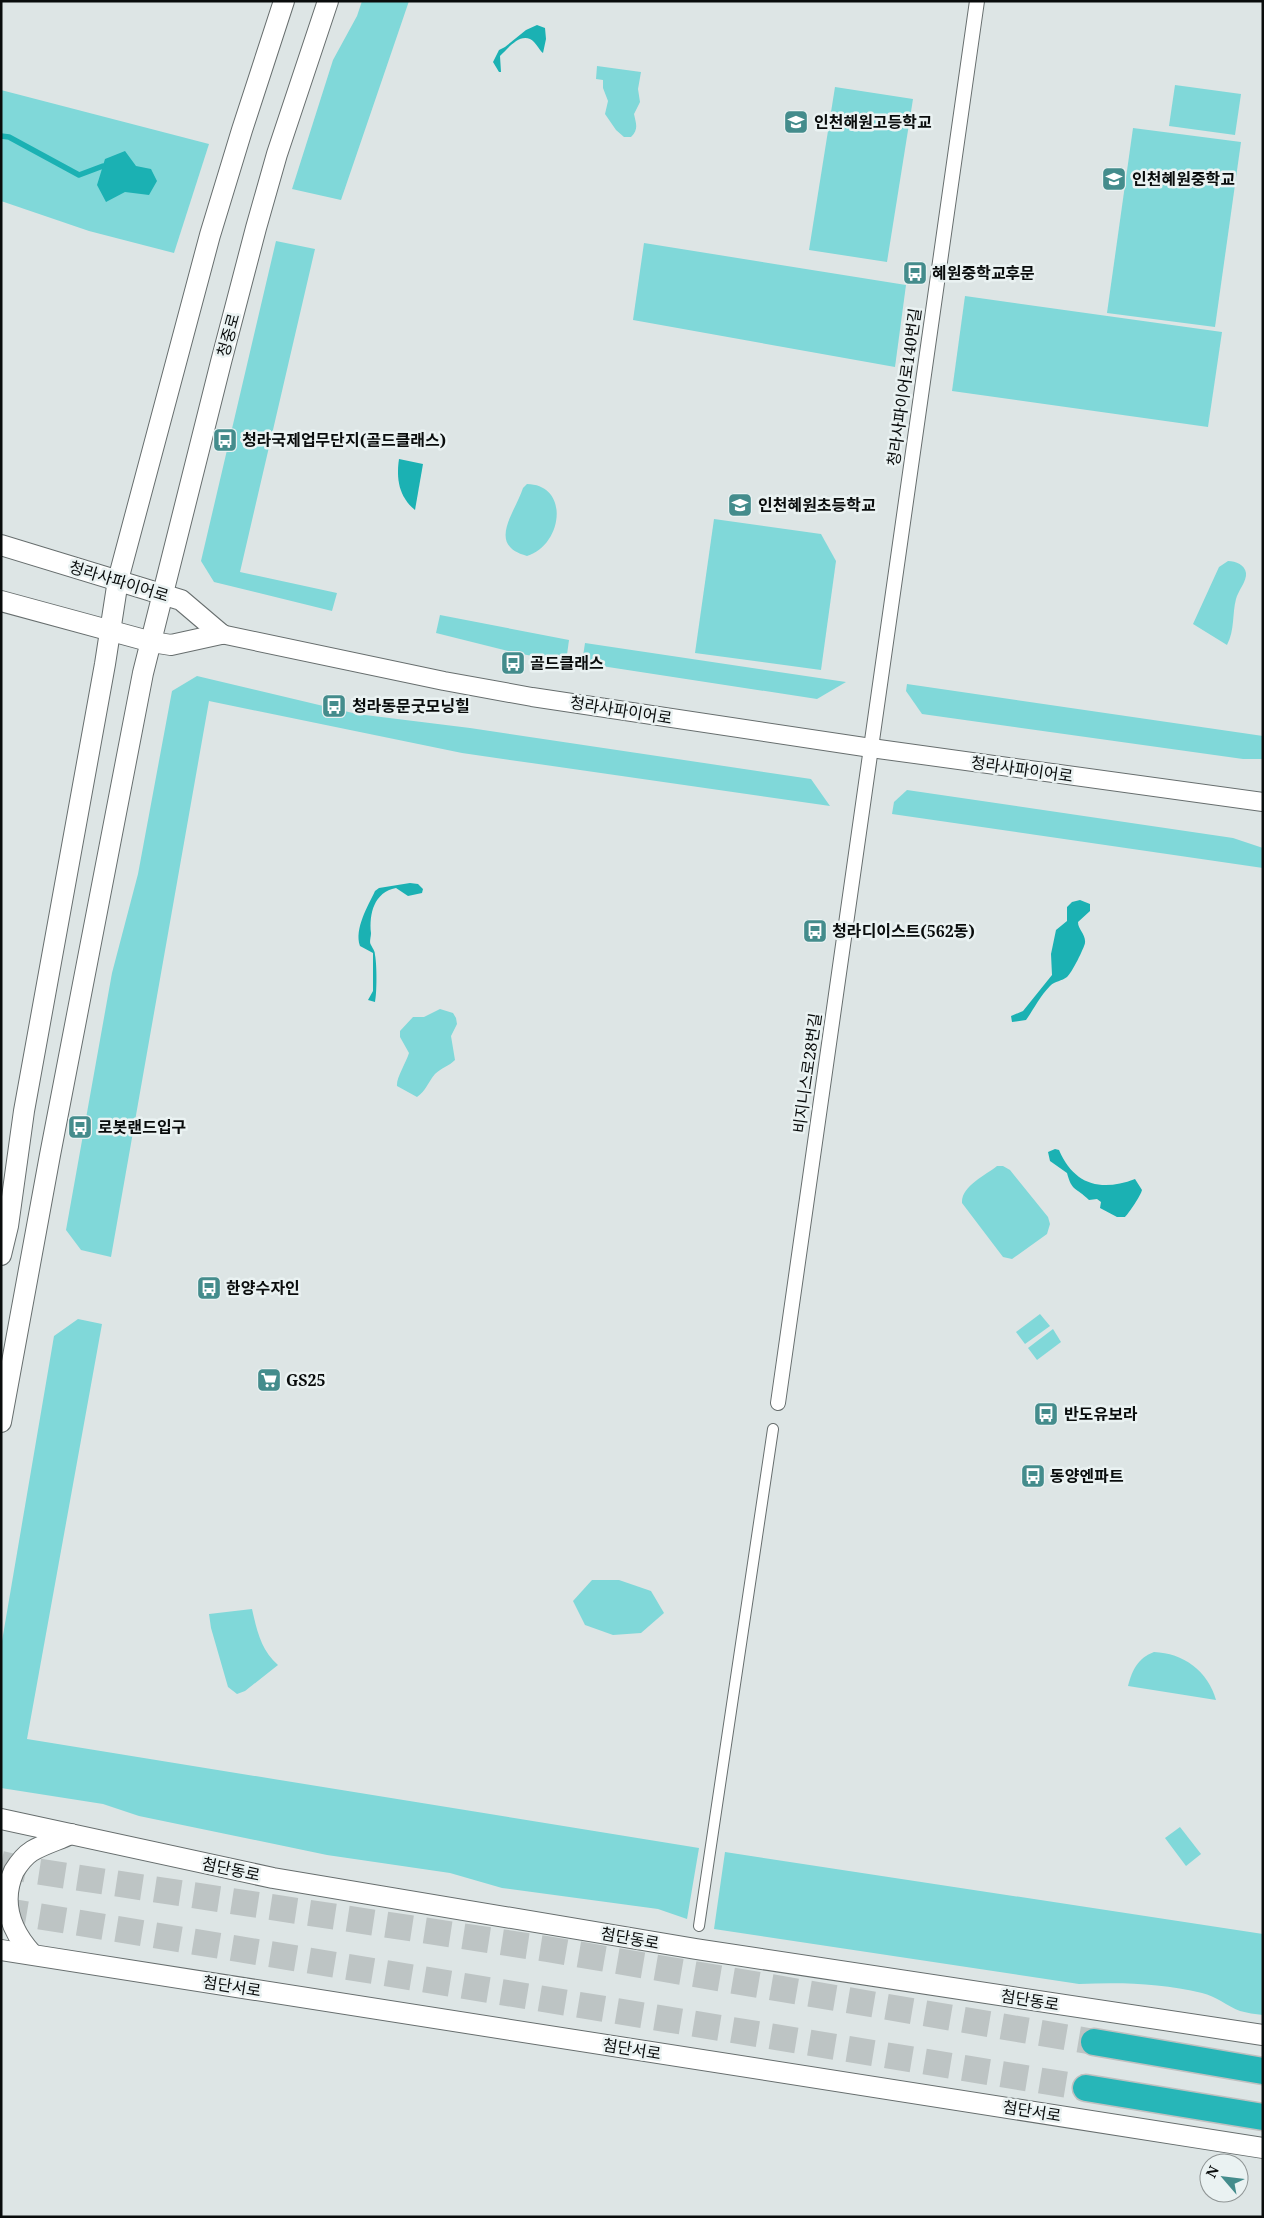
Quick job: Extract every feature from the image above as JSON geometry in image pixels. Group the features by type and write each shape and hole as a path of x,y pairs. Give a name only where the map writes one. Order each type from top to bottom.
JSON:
{"highway":[{"path":"1094,2042 1263,2070"},
{"path":"1086,2088 1263,2117"}],"main road":[{"path":"1,1255 8,1226 24,1111 118,580 210,235 284,1"},
{"name":"청중로","path":"1,1422 50,1155 144,673 256,228 280,144 328,1"},
{"name":"청라사파이어로","path":"1,545 181,600 221,634"},
{"path":"1,601 109,631 171,645 221,634"},
{"name":"첨단동로","path":"1,1819 273,1878 696,1950 1263,2035"},
{"path":"32,1954 18,1939 8,1919 5,1904 7,1886 11,1876 24,1857 32,1851 71,1834"},
{"name":"첨단서로","path":"1,1950 1263,2148"}],"street":[{"name":"청라사파이어로140번길","path":"871,748 977,1"},
{"name":"청라사파이어로","path":"221,634 514,694 871,748 1263,802"},
{"name":"비지니스로28번길","path":"778,1403 871,748"},
{"path":"699,1926 774,1428"}],"shaded area":[{"path":"362,1 409,1 341,200 292,189 333,60 357,16"},
{"path":"537,25 545,28 546,39 543,53 532,40 521,39 513,43 500,56 501,72 499,72 493,62 499,50 526,30"},
{"path":"597,66 641,72 638,89 640,102 634,114 636,129 631,137 624,137 616,130 605,114 608,101 603,88 603,80 596,79"},
{"path":"1175,85 1241,94 1235,135 1169,126"},
{"path":"835,87 913,99 887,262 809,250"},
{"path":"1,90 209,144 174,253 89,231 1,201"},
{"path":"1133,128 1241,142 1215,327 1107,313"},
{"path":"125,151 136,166 151,169 157,181 149,195 125,192 106,202 97,185 105,159"},
{"path":"276,241 315,249 240,572 337,593 332,611 214,582 201,561"},
{"path":"644,243 906,285 895,367 633,320"},
{"path":"965,296 1222,332 1208,427 952,391"},
{"path":"399,459 423,464 415,510 405,499 400,487 398,474"},
{"path":"527,484 541,487 550,494 556,505 557,517 548,541 539,550 527,556 515,551 508,544 506,536 510,518 523,488"},
{"path":"714,519 821,534 836,561 821,670 695,653"},
{"path":"1228,561 1240,564 1246,573 1236,599 1231,634 1227,645 1193,624 1219,567"},
{"path":"440,615 569,640 566,662 516,653 436,633"},
{"path":"585,643 846,682 817,699 582,663"},
{"path":"197,676 357,714 470,728 811,779 830,806 462,753 209,701 111,1257 81,1250 66,1230 112,973 138,874 172,691"},
{"path":"907,684 1263,736 1263,759 1243,759 922,714 906,691"},
{"path":"907,790 1233,838 1263,848 1263,868 892,814 894,802"},
{"path":"410,883 418,884 423,889 422,893 408,896 396,888 383,894 374,905 371,919 370,944 375,952 376,960 376,992 375,1002 368,1000 373,991 373,953 360,946 360,925 375,891 379,888"},
{"path":"1080,900 1090,904 1090,911 1078,922 1085,943 1075,966 1067,977 1052,984 1046,990 1026,1020 1012,1022 1011,1016 1023,1011 1052,975 1051,954 1056,930 1067,921 1067,907 1072,902"},
{"path":"440,1009 453,1013 456,1018 457,1024 451,1036 455,1060 435,1074 423,1092 417,1097 397,1086 409,1053 400,1037 400,1031 413,1017 424,1017"},
{"path":"1055,1149 1059,1150 1072,1171 1090,1182 1100,1185 1111,1185 1135,1179 1142,1190 1135,1204 1125,1217 1117,1217 1100,1208 1101,1202 1097,1199 1089,1200 1075,1189 1067,1173 1050,1161 1048,1152"},
{"path":"997,1166 1003,1166 1010,1170 1048,1217 1050,1224 1047,1234 1012,1259 1003,1257 962,1203 963,1197 970,1186"},
{"path":"1040,1314 1050,1326 1025,1344 1016,1332"},
{"path":"78,1319 102,1324 27,1739 699,1848 687,1919 658,1909 502,1888 450,1873 327,1855 139,1816 103,1804 1,1788 1,1647 54,1336"},
{"path":"1053,1329 1061,1342 1037,1360 1028,1348"},
{"path":"592,1580 619,1580 651,1591 664,1613 641,1633 613,1635 585,1625 573,1601"},
{"path":"252,1609 258,1632 267,1653 278,1665 245,1691 237,1694 228,1687 211,1628 209,1614"},
{"path":"1154,1652 1175,1656 1201,1672 1207,1680 1216,1700 1128,1686 1136,1665"},
{"path":"1180,1827 1201,1854 1186,1866 1165,1838"},
{"path":"725,1852 1263,1934 1263,2015 1240,2011 1207,1994 1172,1987 1125,1983 1079,1984 714,1929"}],"waterway":[{"path":"1,136 9,137 79,175 103,166"}],"tunnel":[{"path":"1,1864 28,1870 547,1949 1094,2042"},
{"path":"1,1910 1086,2088"}],"place":[{"name":"인천해원고등학교","path":"796,122"},
{"name":"인천혜원중학교","path":"1114,179"},
{"name":"혜원중학교후문","path":"915,273"},
{"name":"청라국제업무단지(골드클래스)","path":"225,440"},
{"name":"인천혜원초등학교","path":"740,505"},
{"name":"골드클래스","path":"513,663"},
{"name":"청라동문굿모닝힐","path":"334,706"},
{"name":"청라디이스트(562동)","path":"815,931"},
{"name":"로봇랜드입구","path":"80,1127"},
{"name":"한양수자인","path":"209,1288"},
{"name":"GS25","path":"269,1380"},
{"name":"반도유보라","path":"1046,1414"},
{"name":"동양엔파트","path":"1033,1476"}]}
